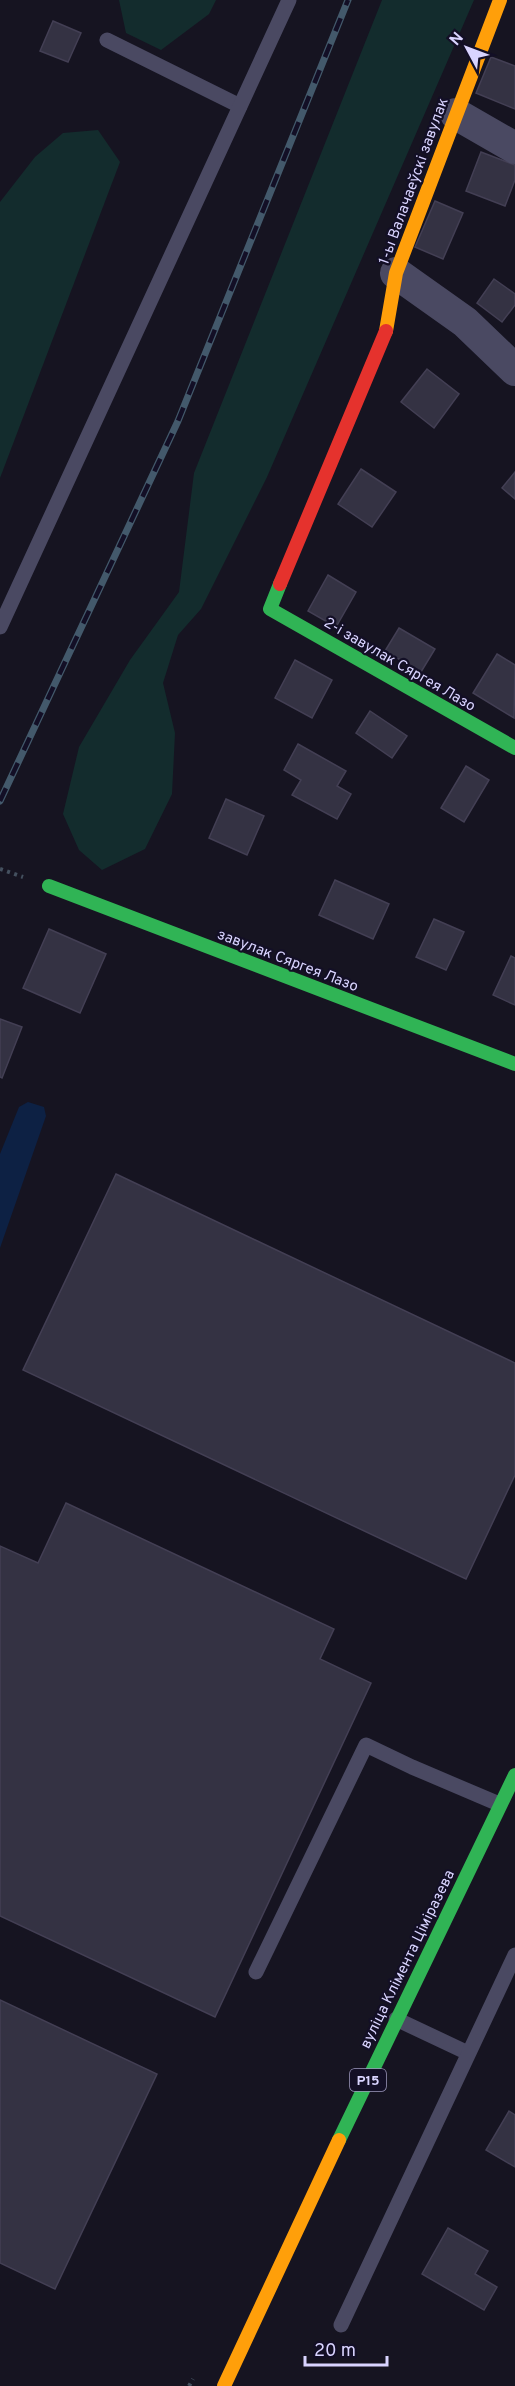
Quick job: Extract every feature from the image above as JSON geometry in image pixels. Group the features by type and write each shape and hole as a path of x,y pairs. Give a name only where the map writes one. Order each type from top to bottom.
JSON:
{"street":[{"name":"1-ы Валачаеўскі завулак","path":"270,609 386,337 396,273 500,0"},
{"path":"456,114 515,148"},
{"path":"396,273 465,322 515,370"},
{"name":"2-і завулак Сяргея Лазо","path":"270,609 515,748"},
{"name":"завулак Сяргея Лазо","path":"49,886 515,1064"},
{"name":"вуліца Клімента Ціміразева","path":"224,2386 396,2019 515,1775"}],"lane":[{"path":"0,627 290,0"},
{"path":"107,39 240,106"},
{"path":"256,1972 366,1745 411,1767 499,1804"},
{"path":"341,2325 515,1955"},
{"path":"396,2019 468,2053"}],"green space":[{"path":"119,0 216,0 209,14 161,50 126,33"},
{"path":"382,0 474,0 267,477 201,609 178,635 163,683 175,733 172,794 145,849 102,870 79,850 63,814 79,747 130,660 179,592 194,473"},
{"path":"98,130 120,162 0,478 0,202 35,157 63,133"}],"water":[{"path":"28,1102 44,1107 46,1116 0,1248 0,1154 19,1107"}],"building":[{"path":"53,21 81,33 68,62 40,51"},
{"path":"491,57 515,66 515,109 476,93"},
{"path":"481,152 515,165 515,180 505,206 466,191"},
{"path":"435,201 463,213 443,259 415,247"},
{"path":"494,279 515,294 515,305 502,322 477,303"},
{"path":"427,369 459,394 434,428 401,402"},
{"path":"361,469 396,492 372,527 338,504"},
{"path":"515,472 515,499 502,488"},
{"path":"328,575 356,592 336,627 308,611"},
{"path":"399,628 435,649 421,672 385,651"},
{"path":"497,654 515,665 514,718 473,693"},
{"path":"295,660 332,680 312,718 275,698"},
{"path":"370,711 407,736 392,758 356,733"},
{"path":"298,744 346,771 337,786 351,794 337,819 292,795 301,780 284,770"},
{"path":"466,766 489,780 464,822 441,808"},
{"path":"226,799 264,816 247,855 209,838"},
{"path":"335,880 389,904 373,939 319,915"},
{"path":"434,919 464,932 446,970 416,957"},
{"path":"49,929 106,954 80,1013 23,988"},
{"path":"511,956 515,958 515,1005 493,995"},
{"path":"0,1019 22,1027 2,1078 0,1077"},
{"path":"116,1174 515,1363 515,1475 466,1579 23,1370"},
{"path":"66,1503 334,1629 320,1659 371,1683 215,2017 0,1916 0,1546 38,1563"},
{"path":"0,2000 157,2074 55,2289 0,2263"},
{"path":"509,2111 515,2115 515,2167 486,2150"},
{"path":"448,2228 488,2251 475,2274 497,2287 484,2310 422,2274"}],"railway":[{"path":"0,801 178,421 348,0"}],"traffic: fast":[{"path":"280,584 270,609 515,748"},
{"path":"49,886 515,1064"},
{"path":"339,2140 515,1775"}],"traffic: slow":[{"path":"386,331 396,273 500,0"},
{"path":"224,2386 339,2140"}],"traffic: jam":[{"path":"280,584 386,331"}]}
